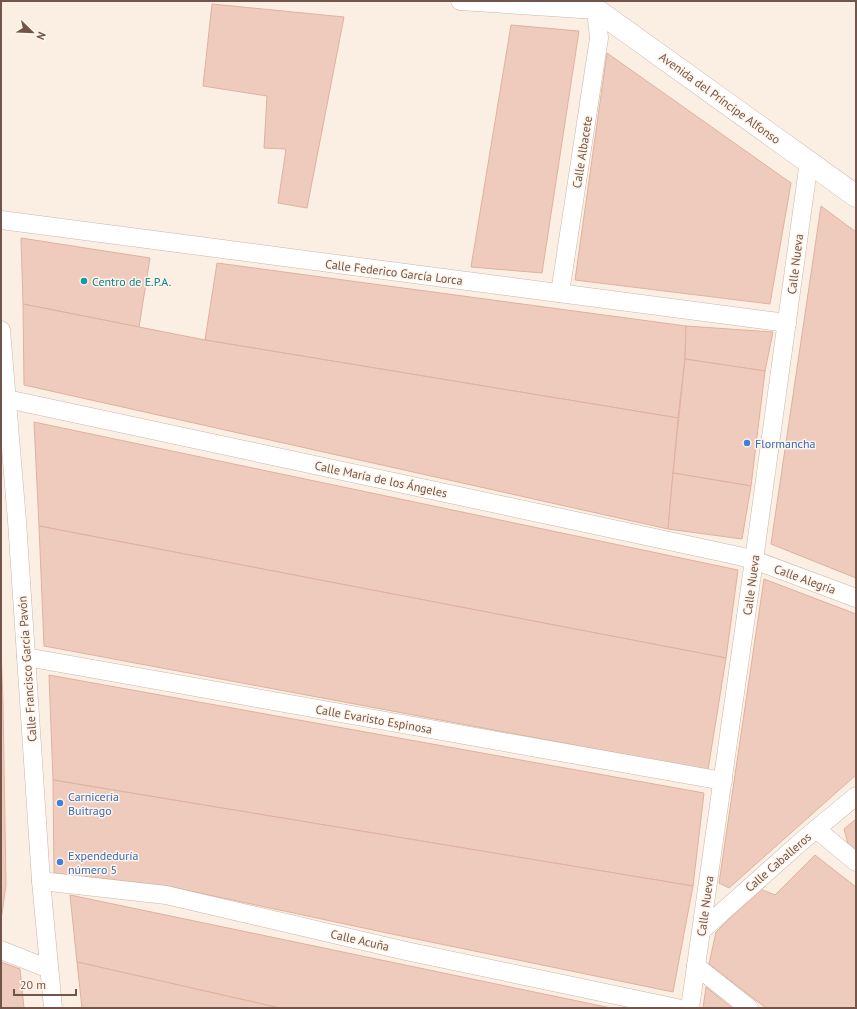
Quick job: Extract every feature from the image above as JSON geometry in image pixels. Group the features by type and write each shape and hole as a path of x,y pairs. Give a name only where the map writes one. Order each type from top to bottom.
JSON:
{"street":[{"path":"460,1 590,5"},
{"name":"Avenida del Príncipe Alfonso","path":"590,5 856,196"},
{"name":"Calle Albacete","path":"560,293 600,38 590,5"},
{"name":"Calle Nueva","path":"690,1008 754,560 808,161"},
{"name":"Calle Federico García Lorca","path":"1,220 787,323"},
{"name":"Calle Francisco García Pavón","path":"1,330 7,398 9,520 26,657 41,881 53,1008"},
{"name":"Calle María de los Ángeles","path":"7,398 754,560"},
{"name":"Calle Alegría","path":"754,560 856,598"},
{"name":"Calle Evaristo Espinosa","path":"26,657 723,782"},
{"name":"Calle Caballeros","path":"702,930 816,829 856,796"},
{"path":"816,829 856,862"},
{"name":"Calle Acuña","path":"41,881 166,895 406,950 677,1008"},
{"path":"1,950 49,969"},
{"path":"696,966 749,1008"}],"building":[{"path":"212,4 344,17 307,208 278,203 286,149 264,148 267,96 203,86"},
{"path":"511,25 579,31 542,273 471,267"},
{"path":"607,53 791,183 770,304 575,280"},
{"path":"821,206 856,232 856,578 771,544"},
{"name":"Centro de E.P.A.","path":"21,238 150,258 139,327 23,304"},
{"path":"217,263 686,326 685,359 678,418 205,340"},
{"path":"23,304 205,340 678,418 668,529 24,385"},
{"path":"686,326 773,332 765,371 685,359"},
{"path":"685,359 765,371 751,486 673,473"},
{"path":"34,422 738,570 726,658 39,526"},
{"path":"673,473 751,486 742,539 668,529"},
{"path":"39,526 726,658 708,770 44,646"},
{"path":"764,579 856,614 856,775 729,888 719,883"},
{"path":"1,648 6,885 1,920"},
{"path":"49,675 704,793 693,886 53,780"},
{"path":"53,780 693,886 673,992 167,886 54,873"},
{"path":"856,819 856,850 848,844 844,829"},
{"path":"815,855 856,887 856,1008 766,1008 709,964 716,932 760,889 775,895"},
{"path":"70,895 611,1008 280,1008 77,962"},
{"path":"1,962 20,969 24,1008 1,1008"},
{"path":"77,962 280,1008 82,1008"},
{"path":"706,987 732,1008 703,1008"}],"place":[{"name":"Centro de E.P.A.","path":"84,281"},
{"name":"Flormancha","path":"747,443"},
{"name":"Carnicería Buitrago","path":"60,803"},
{"name":"Expendeduría número 5","path":"60,862"}]}
